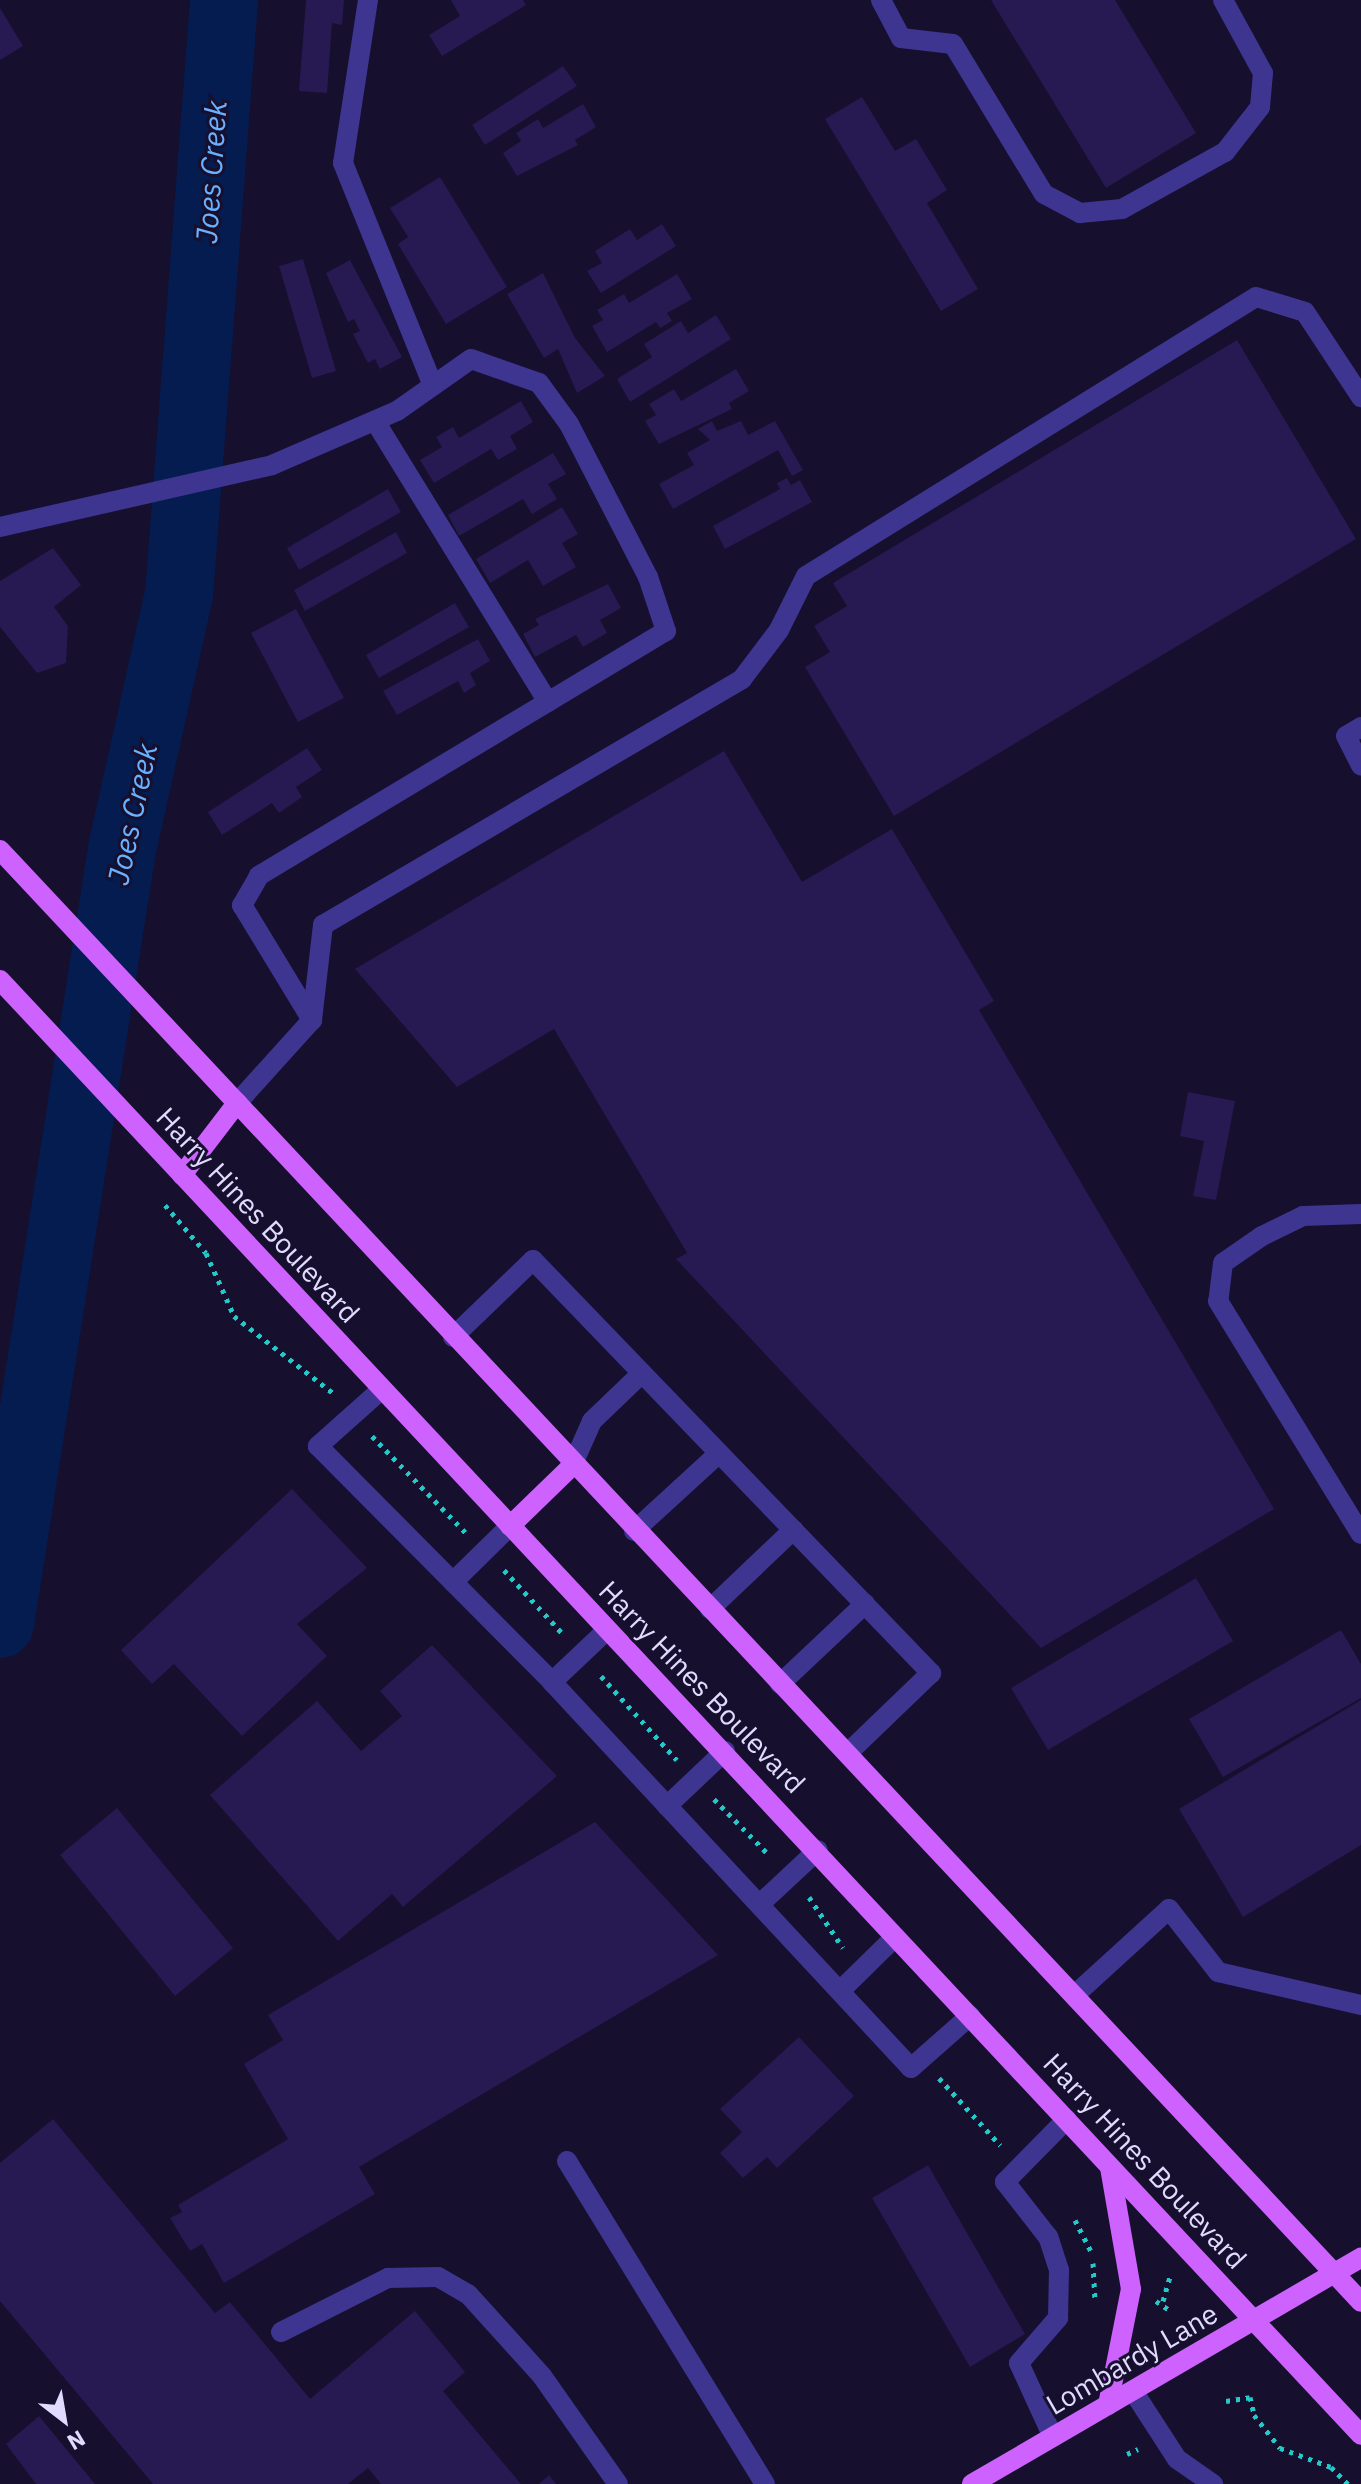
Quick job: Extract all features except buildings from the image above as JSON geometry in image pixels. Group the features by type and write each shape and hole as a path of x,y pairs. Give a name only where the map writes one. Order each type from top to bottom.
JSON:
{"main road":[{"name":"Harry Hines Boulevard","path":"0,850 572,1466 1078,1992 1361,2302"},
{"name":"Harry Hines Boulevard","path":"2,982 607,1630 818,1850 895,1937 1361,2435"},
{"path":"182,1175 237,1103"},
{"path":"510,1526 572,1466"},
{"path":"1108,2405 1131,2289 1109,2164"},
{"name":"Lombardy Lane","path":"972,2484 1361,2258"}],"lane":[{"path":"368,0 343,163 433,386"},
{"path":"881,0 901,38 953,44 1044,194 1080,213 1122,209 1225,152 1260,107 1263,73 1223,0"},
{"path":"237,1103 312,1020 323,925 742,679 779,630 806,576 1256,297 1305,312 1361,397"},
{"path":"0,527 272,465 375,421 471,359 539,383 569,424 648,577 666,631 259,876 242,905 312,1020"},
{"path":"375,421 548,702"},
{"path":"1361,727 1346,736 1361,765"},
{"path":"1361,1214 1303,1216 1262,1236 1223,1263 1218,1301 1361,1534"},
{"path":"453,1337 533,1260 931,1673 848,1753"},
{"path":"572,1466 592,1421 642,1373"},
{"path":"382,1389 318,1446 552,1682 911,2068 970,2016"},
{"path":"634,1531 719,1453"},
{"path":"453,1582 510,1526"},
{"path":"710,1609 793,1530"},
{"path":"780,1684 865,1604"},
{"path":"552,1682 607,1630"},
{"path":"667,1806 725,1751"},
{"path":"760,1904 818,1850"},
{"path":"1078,1992 1169,1909 1218,1972 1361,2005"},
{"path":"840,1991 895,1937"},
{"path":"1053,2437 1019,2363 1058,2318 1059,2270 1048,2237 1005,2182 1067,2119"},
{"path":"567,2161 765,2484"},
{"path":"281,2332 388,2278 438,2277 468,2294 542,2376 618,2484"},
{"path":"1133,2391 1177,2459 1213,2484"}],"path":[{"path":"1170,2276 1163,2301 1171,2311"},
{"path":"1226,2401 1250,2397 1254,2415 1280,2448 1331,2467 1348,2484"}],"waterway":[{"name":"Joes Creek","path":"0,1624 122,849 179,595 224,0"}]}
